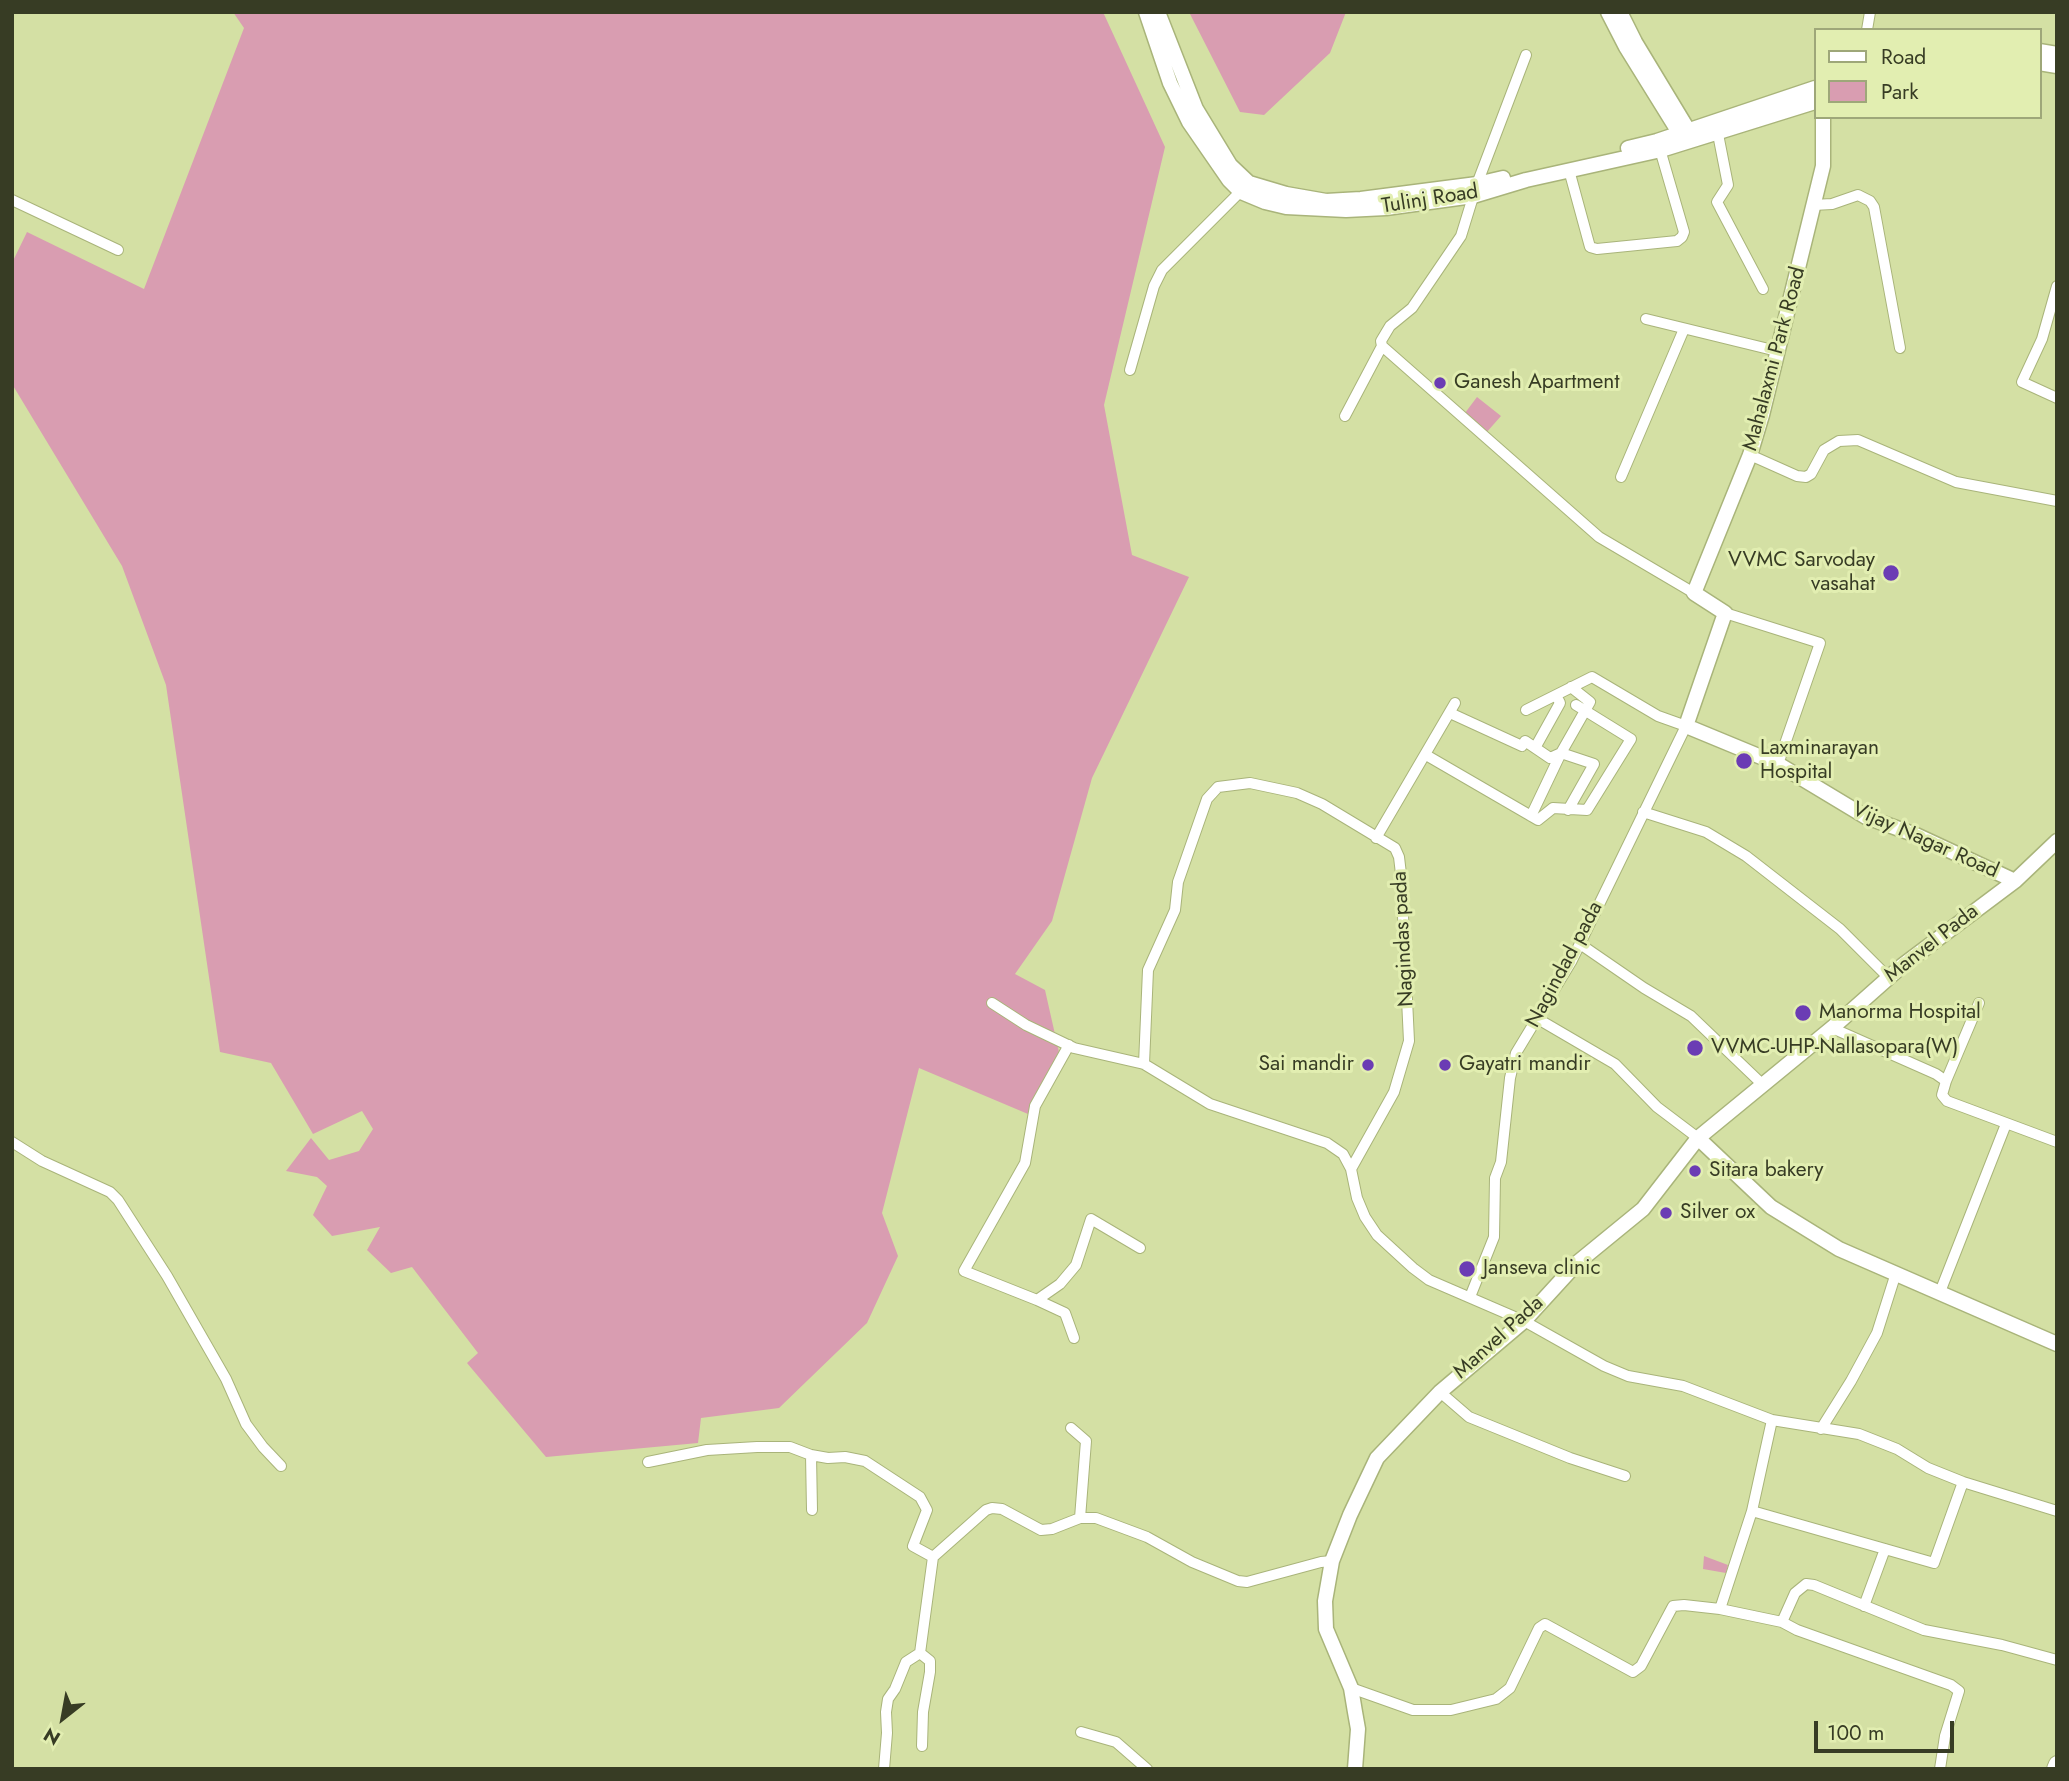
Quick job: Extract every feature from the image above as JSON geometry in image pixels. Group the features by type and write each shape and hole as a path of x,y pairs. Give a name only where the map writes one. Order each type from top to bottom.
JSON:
{"main road":[{"path":"1146,12 1170,83 1189,122 1229,180 1245,187"},
{"path":"1158,12 1196,109 1245,187"},
{"path":"1608,12 1626,47 1687,137"},
{"path":"1620,12 1687,137"},
{"name":"Tulinj Road","path":"1717,128 1814,88"},
{"name":"Tulinj Road","path":"1245,187 1326,201 1475,190 1569,170 1814,102"},
{"name":"Mahalaxmi Park Road","path":"1694,593 1750,456 1823,166 1823,119"},
{"name":"Tulinj Road","path":"1475,190 1659,145"},
{"path":"1686,726 1725,613 1694,593"},
{"name":"Vijay Nagar Road","path":"1686,726 1778,764 1866,817 1916,835 2015,881"},
{"name":"Manvel Pada","path":"1355,1769 1359,1729 1351,1688 1326,1629 1325,1601 1332,1561 1377,1458 1440,1392 1524,1321 1577,1263 1643,1209 1698,1138 1832,1028 1888,977 2015,881 2057,841"},
{"path":"1698,1138 1772,1207 1839,1249 2057,1344"}],"street":[{"path":"1345,416 1390,326 1412,307 1456,244 1526,55"},
{"path":"1717,128 1728,185 1717,202 1763,289"},
{"path":"1569,170 1590,247 1597,249 1677,241 1684,232 1659,145"},
{"path":"1130,370 1154,286 1162,270 1245,187"},
{"path":"1813,205 1832,204 1858,195 1870,201 1874,207 1899,348"},
{"path":"12,200 118,250"},
{"path":"2057,286 2042,339 2022,382 2057,398"},
{"path":"1646,319 1777,351"},
{"path":"1621,477 1684,329"},
{"path":"1382,346 1599,537 1694,593"},
{"path":"1750,456 1797,476 1806,477 1811,474 1824,450 1839,441 1858,440 1956,482 2057,501"},
{"path":"1725,613 1820,643 1778,764"},
{"path":"1525,710 1592,677 1658,716 1686,726"},
{"path":"1531,816 1580,708 1590,702 1572,687"},
{"path":"1535,747 1560,703 1556,695"},
{"path":"1376,838 1453,708 1521,746 1525,741 1550,758 1561,753 1594,764 1569,810"},
{"path":"1426,755 1538,820 1553,808 1587,810 1631,739 1580,708"},
{"name":"Nagindad pada","path":"1470,1297 1493,1237 1495,1178 1500,1162 1510,1077 1517,1053 1580,944 1686,726"},
{"name":"Nagindas pada","path":"1144,1063 1148,970 1175,910 1178,882 1207,799 1218,787 1250,783 1297,793 1322,804 1395,848 1399,857 1409,1041 1394,1092 1351,1169"},
{"path":"1643,812 1706,832 1745,856 1840,929 1888,977"},
{"path":"1580,944 1691,1016 1762,1084"},
{"path":"992,1003 1027,1025 1069,1045 1144,1063 1210,1104 1327,1143 1343,1154 1351,1169 1357,1198 1377,1235 1429,1280 1524,1321 1621,1374 1683,1386 1772,1420 1859,1434 1897,1448 1928,1468 1963,1482 2057,1511"},
{"path":"1979,1003 1946,1081 1942,1095 1944,1100 2057,1142"},
{"path":"1538,1019 1615,1064 1657,1107 1698,1138"},
{"path":"1832,1028 1927,1069 1946,1081"},
{"path":"1069,1045 1035,1106 1025,1163 964,1271 1065,1313 1074,1338"},
{"path":"1940,1292 2006,1124"},
{"path":"12,1142 42,1161 110,1192 118,1200 167,1276 226,1380 246,1424 281,1466"},
{"path":"1037,1300 1060,1284 1076,1265 1091,1219 1140,1248"},
{"path":"1821,1429 1877,1334 1896,1273"},
{"path":"1440,1392 1469,1417 1570,1458 1625,1476"},
{"path":"1720,1609 1752,1510 1772,1420"},
{"path":"1071,1429 1086,1441 1080,1518"},
{"path":"648,1462 707,1450 757,1447 790,1447 811,1455 865,1461 920,1497 928,1510 913,1546 933,1557"},
{"path":"811,1455 812,1510"},
{"path":"1752,1510 1934,1563 1963,1482"},
{"path":"884,1769 888,1699 906,1662 920,1653 933,1557 986,1510 1002,1509 1041,1530 1052,1529 1080,1518 1096,1518 1147,1537 1192,1562 1238,1581 1247,1582 1332,1561"},
{"path":"1864,1606 1885,1549"},
{"path":"1782,1622 1795,1592 1806,1584 1924,1630 2002,1645 2057,1660"},
{"path":"1351,1688 1412,1710 1451,1710 1496,1699 1510,1688 1539,1628 1545,1624 1633,1672 1641,1666 1673,1606 1720,1609 1782,1622 1951,1685 1959,1691 1945,1736 1940,1769"},
{"path":"920,1653 930,1661 923,1712 922,1746"},
{"path":"1081,1732 1116,1742 1147,1769"}],"green space":[{"path":"233,12 1103,12 1165,147 1104,405 1132,555 1189,577 1092,778 1052,921 1015,974 1045,990 1059,1052 1028,1114 919,1068 882,1213 898,1256 867,1323 779,1408 701,1418 698,1443 546,1457 467,1363 478,1353 412,1267 391,1273 367,1250 380,1227 332,1236 313,1215 327,1186 317,1177 286,1171 311,1138 329,1160 359,1151 373,1129 362,1111 313,1134 271,1063 220,1052 166,685 122,566 12,384 12,263 27,232 144,289 244,28"},
{"path":"1189,12 1346,12 1330,53 1264,115 1240,112"},
{"path":"1477,397 1501,416 1486,433 1465,413"},
{"path":"1704,1556 1728,1565 1726,1573 1703,1569"}],"place":[{"name":"Ganesh Apartment","path":"1440,383"},
{"name":"VVMC Sarvoday vasahat","path":"1891,573"},
{"name":"Laxminarayan Hospital","path":"1744,761"},
{"name":"Manorma Hospital","path":"1803,1013"},
{"name":"VVMC-UHP-Nallasopara(W)","path":"1695,1048"},
{"name":"Sai mandir","path":"1368,1065"},
{"name":"Gayatri mandir","path":"1445,1065"},
{"name":"Sitara bakery","path":"1695,1171"},
{"name":"Silver ox","path":"1666,1213"},
{"name":"Janseva clinic","path":"1467,1269"}]}
